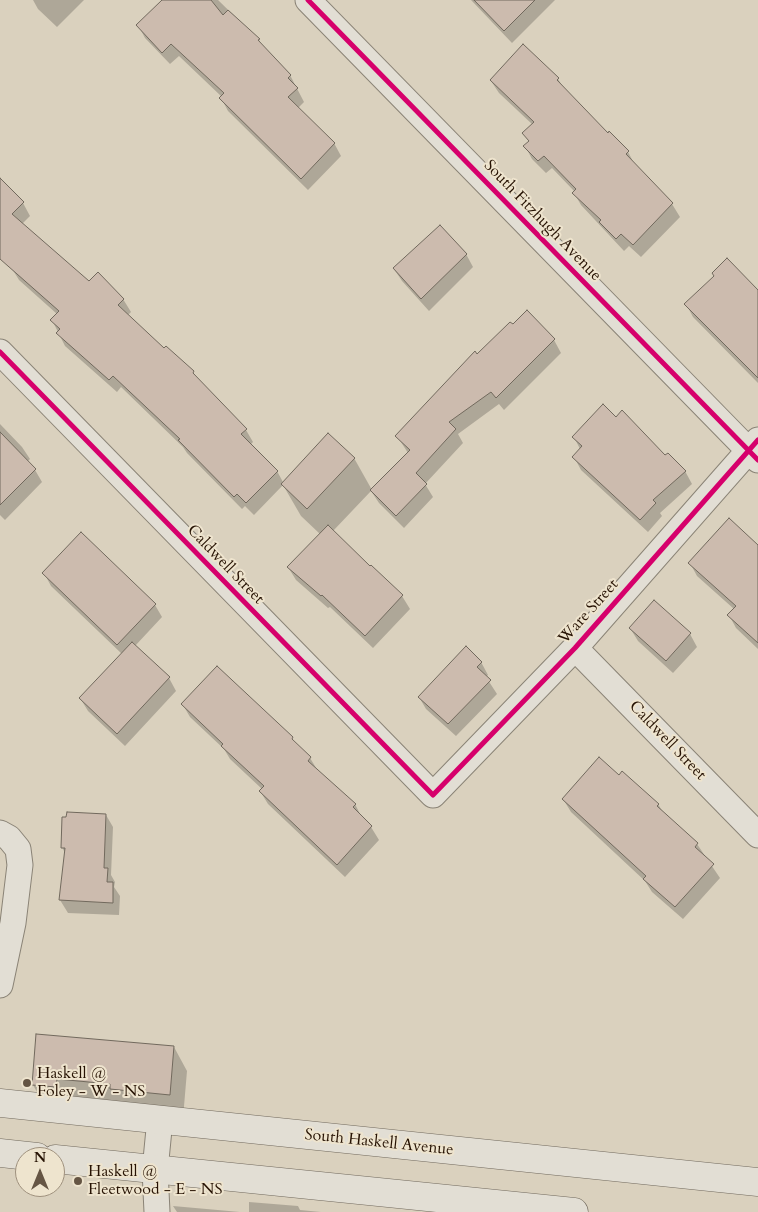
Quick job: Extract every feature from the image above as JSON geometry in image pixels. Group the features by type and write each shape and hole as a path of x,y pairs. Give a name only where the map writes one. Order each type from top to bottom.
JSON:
{"main road":[{"name":"South Haskell Avenue","path":"0,1103 758,1182"},
{"path":"0,1153 15,1155"},
{"path":"65,1160 574,1212"}],"street":[{"name":"South Fitzhugh Avenue","path":"308,0 755,450"},
{"name":"Caldwell Street","path":"0,352 433,795"},
{"name":"Ware Street","path":"433,795 575,648 755,450"},
{"name":"Caldwell Street","path":"575,648 758,834"},
{"path":"0,833 9,838 18,850 20,865 13,923 0,985"},
{"path":"157,1212 155,1170 160,1119"}],"building":[{"path":"162,0 211,0 223,15 228,10 260,39 258,40 291,75 288,78 298,88 288,97 335,143 301,179 219,98 224,93 171,44 162,53 136,25"},
{"path":"474,0 535,0 504,31"},
{"path":"523,44 559,78 557,80 608,133 609,131 629,151 626,154 673,203 633,245 621,234 616,239 599,222 601,220 572,193 576,189 544,156 538,161 523,146 529,141 522,133 534,122 490,80"},
{"path":"0,178 24,202 12,214 89,281 98,272 124,299 118,305 164,348 166,346 194,371 193,373 247,429 241,434 278,471 246,503 237,494 234,497 178,440 180,439 113,376 109,380 56,333 60,329 50,320 59,311 0,259"},
{"path":"440,225 467,254 421,299 393,268"},
{"path":"727,258 758,290 758,378 684,304 714,276 712,273"},
{"path":"527,310 555,339 496,398 491,392 449,422 456,429 416,473 427,484 396,516 370,490 410,450 395,436 475,351 477,354 510,322 513,324"},
{"path":"603,404 616,417 622,410 665,455 668,453 686,471 653,500 656,503 640,520 572,457 582,446 572,437"},
{"path":"0,432 36,469 0,505"},
{"path":"328,433 355,458 307,509 281,484"},
{"path":"729,518 758,545 758,643 727,615 736,606 688,563"},
{"path":"328,525 403,595 365,636 322,595 287,567"},
{"path":"81,532 156,604 117,645 42,573"},
{"path":"654,600 691,633 666,661 629,628"},
{"path":"132,642 170,677 117,734 79,698"},
{"path":"466,646 482,662 477,667 491,680 448,724 418,697"},
{"path":"217,666 293,737 292,739 311,757 308,761 356,804 353,807 372,826 337,865 259,791 264,786 221,746 223,744 181,704"},
{"path":"599,757 619,775 622,771 659,804 657,806 698,843 695,847 714,864 675,907 643,879 646,876 562,799"},
{"path":"67,812 106,814 104,868 108,868 107,882 113,882 113,903 59,900 65,848 61,848 62,817 66,817"},
{"path":"36,1034 174,1046 170,1095 110,1089 110,1084 57,1079 56,1087 32,1085"}],"cycle path":[{"path":"308,0 758,460"},
{"path":"0,352 433,795 575,648 758,440"}],"place":[{"name":"Haskell @ Foley - W - NS","path":"27,1083"},
{"name":"Haskell @ Fleetwood - E - NS","path":"78,1181"}]}
